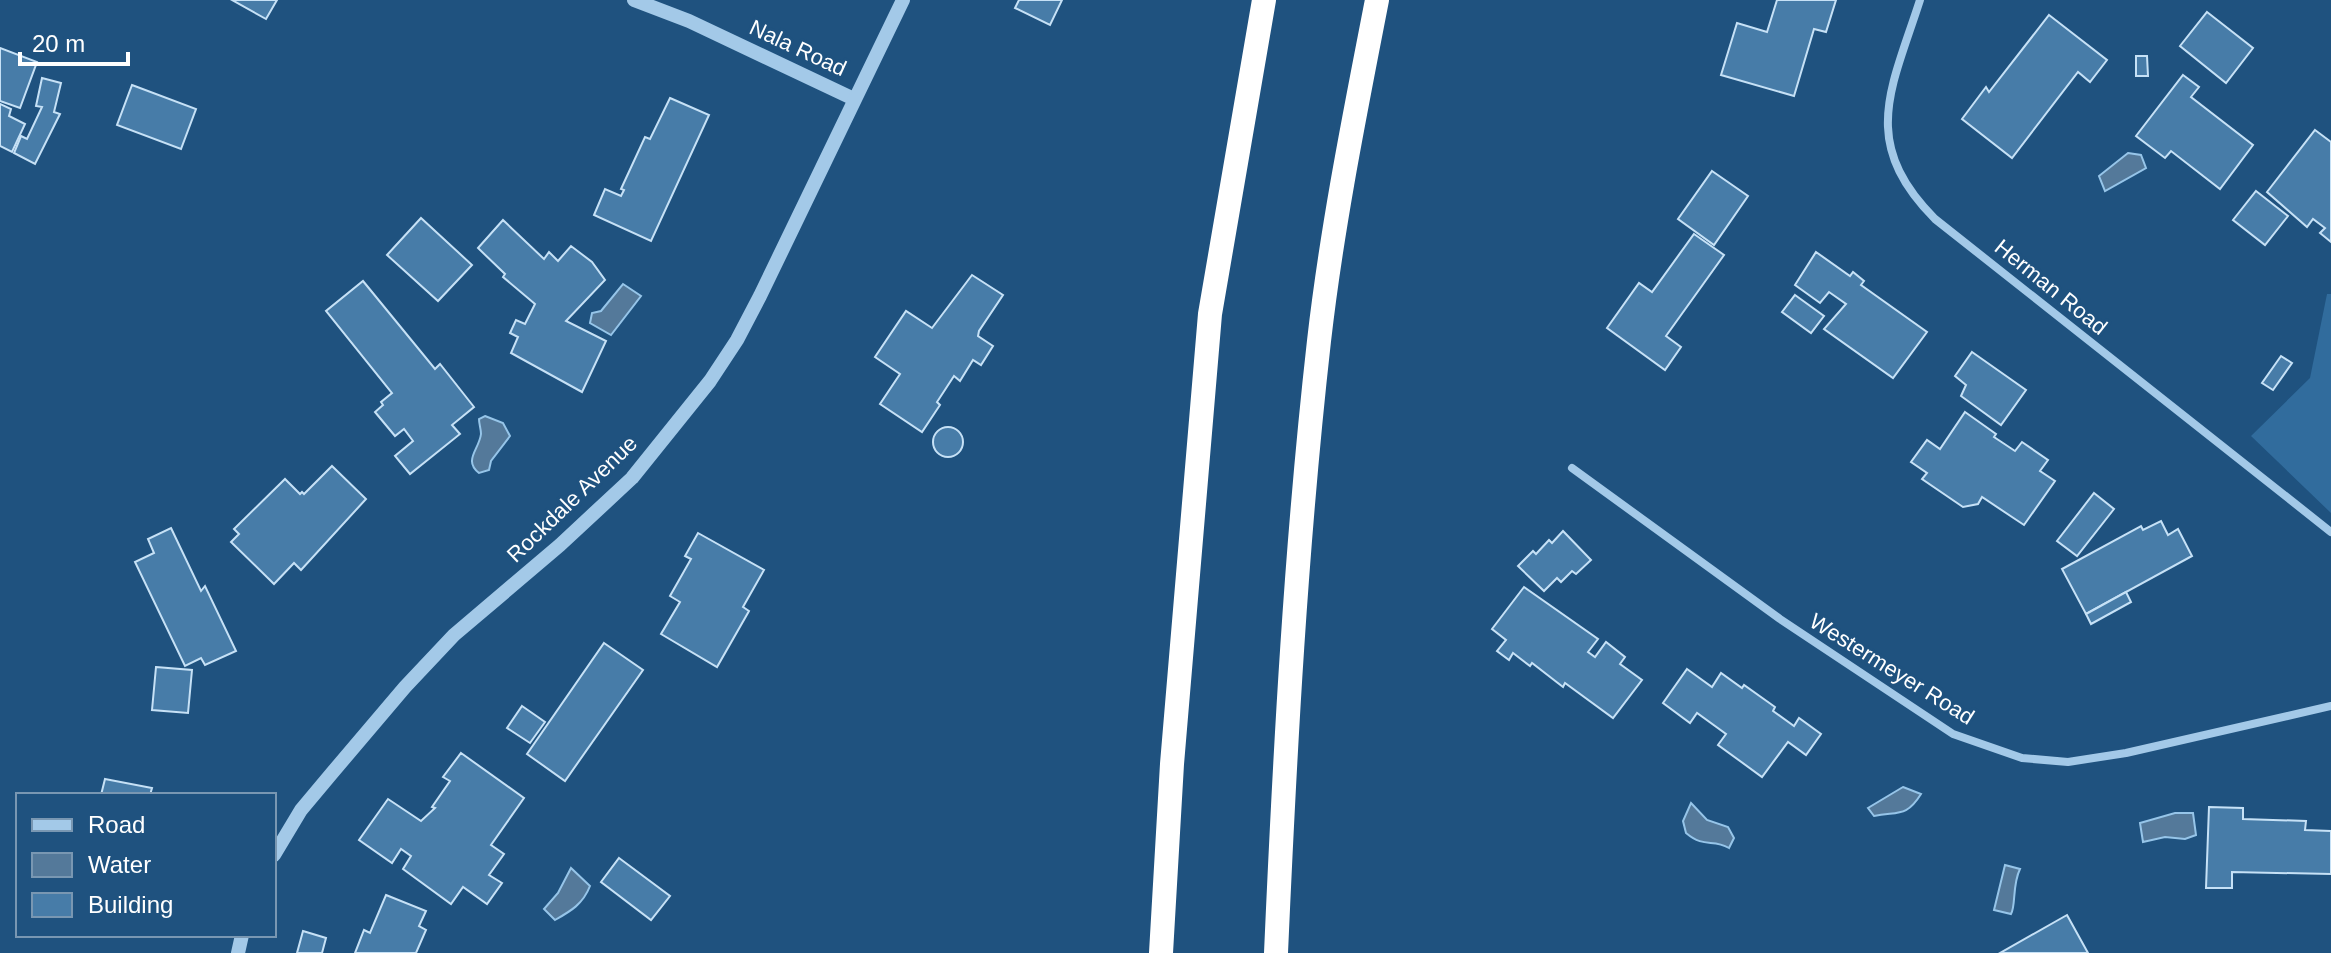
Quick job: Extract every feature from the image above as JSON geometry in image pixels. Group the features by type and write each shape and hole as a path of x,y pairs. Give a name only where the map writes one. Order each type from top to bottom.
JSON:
{"highway":[{"path":"1161,953 1172,764 1210,314 1264,0"},
{"path":"1276,953 1293,634 1320,338 1351,136 1377,0"}],"street":[{"name":"Nala Road","path":"634,0 689,21 854,99"},
{"name":"Rockdale Avenue","path":"276,852 301,810 405,687 454,635 560,545 632,478 688,411 737,340 903,0"},
{"name":"Herman Road","path":"1920,0 1888,109 1888,137 1896,167 1912,196 1935,219 2331,532"},
{"name":"Westermeyer Road","path":"1572,468 1780,619 1953,734 2022,758 2068,762 2126,753 2331,706"}],"shaded area":[{"path":"2327,294 2331,294 2331,513 2251,436 2310,378"}],"water":[{"path":"2128,153 2141,155 2146,168 2105,191 2099,176"},
{"path":"623,284 641,296 611,335 590,323 592,313 601,311"},
{"path":"485,416 503,423 510,436 491,461 489,470 479,473 472,459 480,440 479,419"},
{"path":"1903,787 1921,794 1911,807 1901,812 1874,816 1868,808"},
{"path":"1691,803 1707,820 1728,827 1734,838 1729,848 1698,841 1686,833 1683,821"},
{"path":"2175,813 2193,813 2196,835 2185,839 2165,837 2143,842 2140,823"},
{"path":"2005,865 2020,869 2011,914 1994,910"},
{"path":"571,868 590,886 576,906 555,920 544,909 558,893"}],"building":[{"path":"232,0 277,0 266,19"},
{"path":"1019,0 1062,0 1050,25 1015,8"},
{"path":"1777,0 1836,0 1826,32 1814,29 1794,96 1721,75 1737,23 1767,32"},
{"path":"2207,12 2253,48 2226,83 2180,46"},
{"path":"2049,15 2107,60 2090,82 2078,72 2012,158 1962,119 1986,87 1989,92"},
{"path":"0,48 37,62 20,108 0,101"},
{"path":"2136,56 2147,56 2148,76 2136,76"},
{"path":"2183,75 2199,87 2191,97 2253,145 2220,189 2171,151 2165,158 2136,136"},
{"path":"42,78 61,83 54,112 60,114 35,164 14,153 21,136 27,139 42,107 36,106"},
{"path":"132,85 196,109 181,149 117,125"},
{"path":"670,98 709,115 651,241 594,215 605,189 621,196 624,190 621,189 645,137 650,139"},
{"path":"0,104 11,109 9,116 25,124 12,152 0,146"},
{"path":"2315,130 2331,142 2331,242 2320,233 2325,228 2313,219 2307,227 2267,192"},
{"path":"1712,171 1748,196 1714,245 1678,219"},
{"path":"2256,191 2288,216 2265,245 2233,220"},
{"path":"421,218 472,265 438,301 387,255"},
{"path":"503,220 544,259 549,252 558,261 571,246 592,262 605,280 566,321 606,341 582,392 511,353 518,337 510,333 516,320 525,324 535,304 503,277 505,274 478,248"},
{"path":"1694,234 1724,255 1666,336 1681,347 1665,370 1607,328 1639,283 1652,292"},
{"path":"1816,252 1850,276 1853,272 1864,281 1861,285 1927,332 1893,378 1824,329 1846,304 1829,292 1820,303 1795,285"},
{"path":"972,275 1003,295 978,336 993,346 981,365 973,360 960,381 954,376 922,432 880,404 900,374 875,357 906,311 932,328"},
{"path":"363,281 435,369 440,364 474,407 452,425 460,434 410,474 395,456 413,441 404,429 395,436 375,412 392,393 326,311"},
{"path":"1795,295 1824,316 1811,333 1782,312"},
{"path":"1972,352 2026,390 2001,425 1961,396 1966,385 1955,376"},
{"path":"2281,356 2292,363 2273,390 2262,383"},
{"path":"1965,412 2015,451 2022,442 2048,460 2040,471 2055,481 2024,525 1982,497 1978,504 1963,507 1922,479 1927,473 1911,462 1927,440 1940,449"},
{"path":"948,427 959,431 963,442 959,453 948,457 937,453 933,442 937,431"},
{"path":"332,466 366,499 301,570 294,563 274,584 231,542 239,534 234,529 285,479 300,494 304,494"},
{"path":"2094,493 2114,509 2077,556 2057,541"},
{"path":"2161,521 2168,535 2178,529 2192,556 2086,614 2062,569 2141,526 2143,530"},
{"path":"171,528 201,591 205,586 236,651 205,665 201,658 185,666 135,562 154,553 148,539"},
{"path":"1563,531 1591,560 1576,574 1572,571 1561,582 1557,578 1544,591 1518,566 1549,540 1552,543"},
{"path":"698,533 764,570 743,607 749,611 717,667 661,634 680,602 670,596 691,559 685,556"},
{"path":"1524,587 1598,639 1588,652 1595,657 1606,642 1625,657 1620,664 1642,680 1613,718 1565,683 1563,687 1532,663 1530,666 1513,653 1509,660 1497,651 1506,640 1492,629"},
{"path":"2126,592 2131,602 2091,624 2086,614"},
{"path":"604,643 643,670 565,781 527,754"},
{"path":"156,667 192,670 188,713 152,710"},
{"path":"1687,669 1712,687 1721,673 1775,707 1773,711 1794,726 1799,718 1821,734 1806,755 1788,742 1762,777 1718,745 1726,734 1697,713 1690,723 1663,703"},
{"path":"522,706 545,722 530,743 507,728"},
{"path":"461,753 524,798 491,845 504,854 489,875 502,883 487,904 463,887 451,904 403,869 411,856 401,849 392,863 359,840 388,799 421,821 435,808 432,807 450,781 443,777"},
{"path":"105,779 152,788 151,793 102,793"},
{"path":"2209,807 2243,808 2243,819 2306,821 2305,830 2331,831 2331,874 2232,872 2232,888 2206,888"},
{"path":"619,858 670,896 651,920 601,882"},
{"path":"386,895 426,911 419,926 426,930 416,953 355,953 364,930 370,933"},
{"path":"2067,915 2088,953 2000,953"},
{"path":"303,931 326,938 322,953 297,953"}]}
